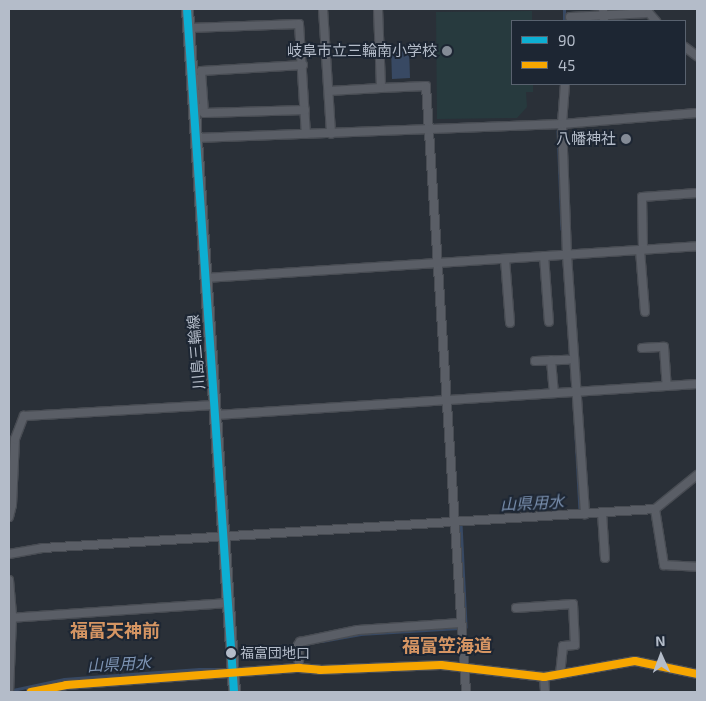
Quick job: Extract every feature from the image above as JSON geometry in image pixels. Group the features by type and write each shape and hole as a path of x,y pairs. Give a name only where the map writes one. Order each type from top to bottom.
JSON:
{"main road":[{"name":"川島三輪線","path":"187,9 225,536 234,692"}],"street":[{"path":"324,9 331,134"},
{"path":"378,9 381,88"},
{"path":"570,9 570,19 649,11"},
{"path":"189,28 299,24 306,134"},
{"path":"686,48 697,56"},
{"path":"303,66 201,71 204,113 305,110"},
{"path":"565,85 562,124 567,255 585,514"},
{"path":"329,91 426,86 466,692"},
{"path":"196,138 562,124 697,113"},
{"path":"645,312 642,197 697,193"},
{"path":"205,278 697,246"},
{"path":"544,256 549,322"},
{"path":"505,258 510,323"},
{"path":"642,348 664,348 668,386"},
{"path":"551,360 554,394"},
{"path":"534,362 568,360"},
{"path":"9,517 12,505 16,439 24,416 448,401 697,384"},
{"path":"9,554 43,548 655,509 697,474"},
{"path":"655,509 664,565 697,567"},
{"path":"602,513 605,558"},
{"path":"9,580 9,692"},
{"path":"10,618 228,603"},
{"path":"516,608 573,604 576,645 563,646 560,674"},
{"path":"299,668 298,645 300,642 358,630 462,623"},
{"path":"31,692 66,685 299,668 320,670 441,665 544,677 635,661 697,674"},
{"path":"544,677 545,692"},
{"path":"106,682 106,692"}],"green space":[{"path":"532,11 532,20 511,20 511,85 533,85 533,92 526,92 527,107 517,118 437,119 436,12"}],"water":[{"path":"391,48 409,48 410,78 392,79"}],"waterway":[{"name":"山県用水","path":"564,9 564,20"},
{"name":"山県用水","path":"558,122 561,85"},
{"name":"山県用水","path":"558,131 562,229"},
{"name":"山県用水","path":"576,437 580,511"},
{"name":"山県用水","path":"461,523 466,627"},
{"name":"山県用水","path":"322,641 360,634 459,628"},
{"name":"山県用水","path":"235,668 260,667"},
{"name":"山県用水","path":"13,690 64,679 199,669 225,669"}],"transit line":[{"name":"90","path":"187,9 234,692"},
{"name":"45","path":"31,692 66,685 299,668 320,670 441,665 544,677 635,661 697,674"}],"place":[{"name":"岐阜市立三輪南小学校","path":"447,51"},
{"name":"八幡神社","path":"626,139"},
{"name":"福富団地口","path":"231,653"}],"district":[{"name":"福富天神前","path":"115,630"},
{"name":"福富笠海道","path":"447,645"}]}
